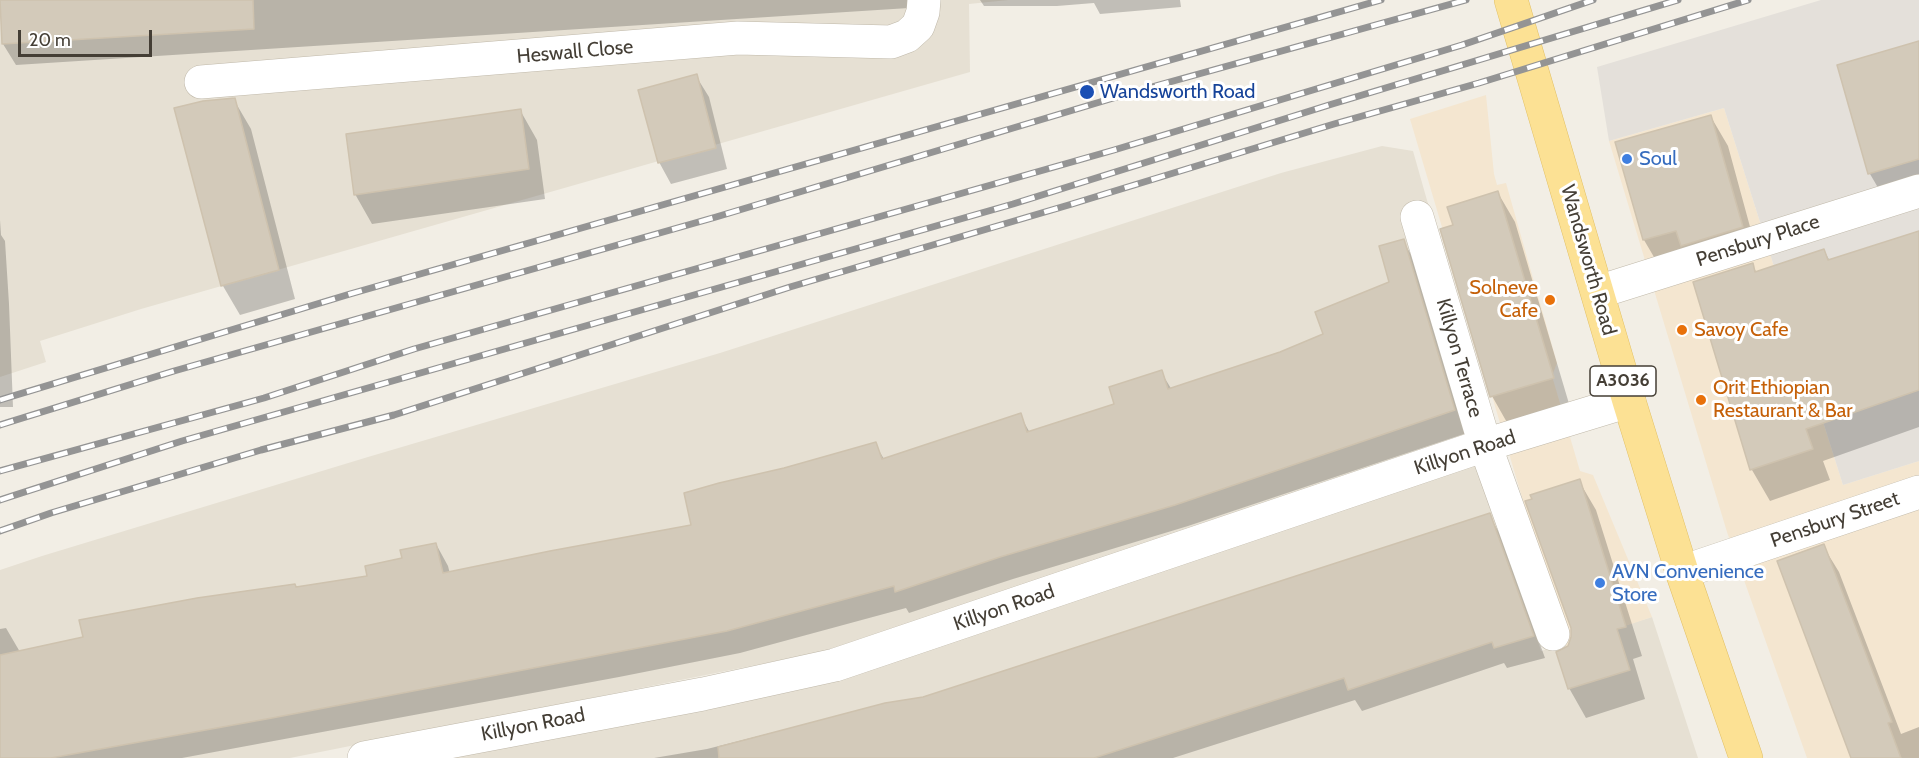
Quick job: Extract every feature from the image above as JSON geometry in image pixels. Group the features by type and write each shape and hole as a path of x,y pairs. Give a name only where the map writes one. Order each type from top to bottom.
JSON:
{"main road":[{"name":"Wandsworth Road","path":"1511,0 1629,401 1682,572 1746,758"}],"street":[{"name":"Heswall Close","path":"201,82 738,38 891,42 907,36 918,26 924,0"},
{"name":"Pensbury Place","path":"1598,292 1919,191"},
{"name":"Killyon Terrace","path":"1417,217 1485,446 1553,634"},
{"name":"Killyon Road","path":"364,758 724,690 835,664 895,646 1485,446 1629,401"},
{"name":"Pensbury Street","path":"1682,572 1919,492"}],"shaded area":[{"path":"0,0 1009,0 969,4 970,72 141,309 40,341 46,362 0,377"},
{"path":"1821,0 1919,0 1919,461 1843,485 1724,108 1609,141 1597,67"},
{"path":"1486,95 1494,174 1497,185 1506,183 1557,363 1552,376 1580,471 1593,475 1652,617 1566,646 1410,119"},
{"path":"1724,108 1843,485 1919,461 1919,758 1807,758 1727,532 1609,141"},
{"path":"1382,146 1413,151 1490,422 1466,436 821,652 290,758 0,758 0,570 368,457 720,353 1281,173"},
{"path":"1467,463 1485,467 1541,651 1652,617 1698,758 418,758 787,690"}],"building":[{"path":"0,0 253,0 254,29 2,44"},
{"path":"1919,41 1919,159 1868,174 1837,65"},
{"path":"697,74 716,148 658,163 638,90"},
{"path":"235,98 279,270 221,286 174,108 203,101"},
{"path":"521,109 529,169 354,195 346,134"},
{"path":"1711,115 1743,227 1681,246 1676,231 1643,240 1615,142"},
{"path":"1498,191 1554,378 1490,397 1440,229 1453,225 1447,207"},
{"path":"1919,231 1919,390 1806,429 1813,449 1750,470 1693,282 1753,263 1755,272 1824,249 1828,260"},
{"path":"1404,239 1455,410 1175,505 1000,557 895,592 894,586 727,631 272,718 51,758 0,758 0,655 83,637 79,620 197,598 367,576 365,566 402,558 400,550 436,543 443,573 691,525 684,493 719,483 784,468 876,442 882,459 1021,413 1027,432 1114,404 1109,387 1162,370 1168,389 1280,352 1323,334 1315,312 1389,282 1379,246"},
{"path":"1580,479 1626,627 1617,629 1630,670 1568,689 1556,652 1568,646 1571,628 1525,501 1532,499 1530,495"},
{"path":"1490,513 1534,636 1494,648 1492,642 1348,690 1344,678 1094,758 719,758 718,747 885,703 923,697"},
{"path":"1824,544 1892,722 1888,723 1901,758 1851,758 1777,561"}],"railway":[{"path":"0,400 350,294 1381,0"},
{"path":"0,425 174,371 716,217 1130,93 1466,0"},
{"path":"0,471 264,398 414,349 1114,150 1462,45 1593,0"},
{"path":"0,500 182,441 1013,204 1329,105 1678,0"},
{"path":"0,531 51,513 261,450 394,415 790,287 1334,124 1479,83 1748,0"}],"place":[{"name":"Wandsworth Road","path":"1087,92"},
{"name":"Soul","path":"1627,159"},
{"name":"Solneve Cafe","path":"1550,300"},
{"name":"Savoy Cafe","path":"1682,330"},
{"name":"Orit Ethiopian Restaurant & Bar","path":"1701,400"},
{"name":"AVN Convenience Store","path":"1600,583"}]}
